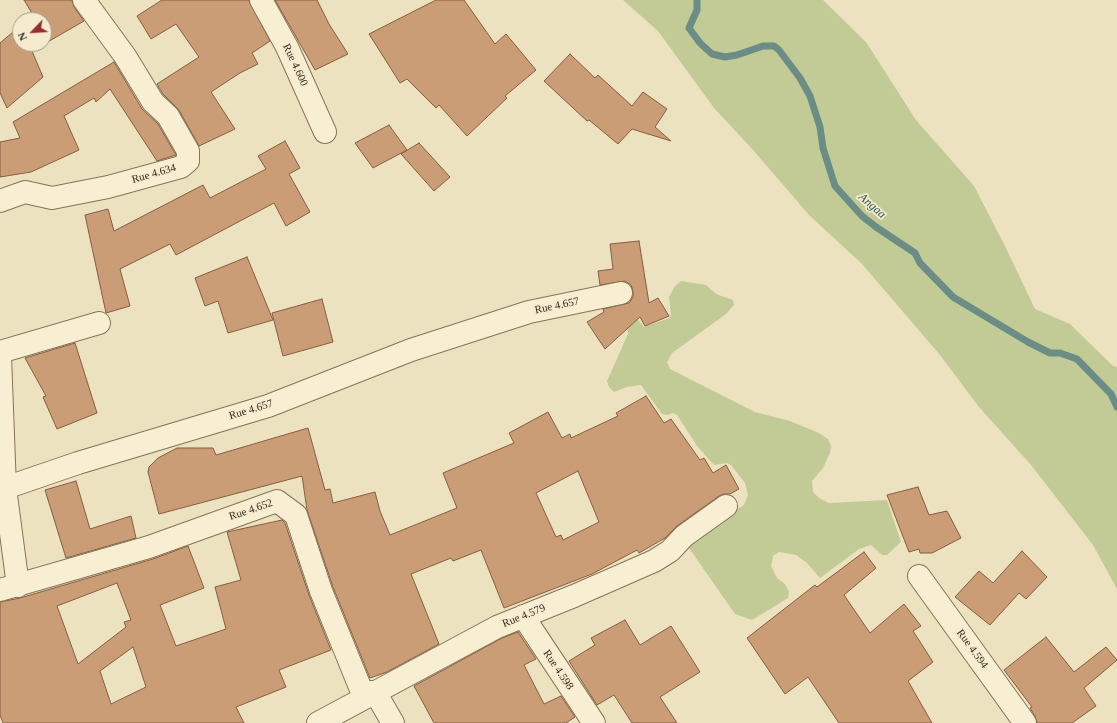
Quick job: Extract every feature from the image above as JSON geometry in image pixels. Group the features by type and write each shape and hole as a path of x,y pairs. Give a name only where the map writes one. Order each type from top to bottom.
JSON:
{"street":[{"name":"Rue 4.634","path":"0,201 25,192 52,198 108,188 181,167 188,161 188,151 168,116 153,102 125,56 84,0"},
{"name":"Rue 4.600","path":"261,0 287,47 326,132"},
{"name":"Rue 4.657","path":"6,488 78,462 268,406 412,350 521,314 621,293"},
{"path":"0,352 99,323"},
{"path":"0,356 9,588"},
{"name":"Rue 4.652","path":"9,588 149,546 277,501 296,515 320,591 362,692 375,692"},
{"name":"Rue 4.579","path":"318,723 480,636 523,616 574,596 654,561 670,551 684,536 726,506"},
{"name":"Rue 4.594","path":"919,576 1025,723"},
{"name":"Rue 4.598","path":"523,616 594,723"},
{"path":"375,692 393,723"}],"green space":[{"path":"623,0 823,0 866,42 916,120 974,186 1035,309 1070,324 1113,366 1117,367 1117,589 1093,545 1031,465 979,407 940,355 862,264 809,215 754,151 714,108 658,31"},
{"path":"681,281 706,285 716,294 733,300 734,305 726,314 672,353 667,362 670,369 755,412 790,421 819,433 828,439 831,446 830,453 823,468 812,481 813,492 819,498 829,503 887,500 901,542 887,555 882,555 871,545 859,549 820,578 807,563 796,555 779,552 773,556 771,566 777,578 784,583 789,591 788,598 752,620 735,614 689,548 690,539 744,505 748,495 745,483 731,465 727,463 714,465 697,446 677,415 673,413 667,415 662,414 641,385 627,387 614,392 609,387 607,381 628,334 625,312 629,309 644,327 669,318 671,315 669,297 675,286"}],"building":[{"path":"24,0 72,0 74,7 84,21 52,39 52,12 31,12"},
{"path":"162,0 249,0 270,41 252,53 258,64 240,73 211,92 235,129 199,146 179,110 163,94 157,84 199,57 176,24 151,39 137,16"},
{"path":"275,0 317,0 329,24 348,54 315,70"},
{"path":"436,0 464,0 495,44 506,34 536,70 505,96 507,98 467,136 439,105 436,108 407,79 400,83 369,34"},
{"path":"12,33 12,52 32,52 43,77 7,108 0,93 0,43"},
{"path":"570,54 595,78 598,75 632,106 643,92 667,109 655,127 671,141 632,129 618,144 589,120 587,121 544,81"},
{"path":"114,62 142,109 158,124 176,155 157,161 110,89 96,102 94,98 64,116 79,150 31,172 0,177 0,142 20,138 13,122"},
{"path":"389,125 407,150 373,168 355,143"},
{"path":"285,141 300,168 289,174 310,212 286,226 274,203 176,255 170,244 120,269 130,306 106,313 85,215 108,209 114,231 203,185 210,198 266,169 258,156"},
{"path":"419,143 450,177 434,191 401,154"},
{"path":"639,241 649,303 658,298 669,316 645,326 640,317 605,349 587,322 604,312 603,309 629,303 633,297 633,291 631,285 625,281 600,285 598,271 613,269 610,244"},
{"path":"247,257 273,320 228,333 218,301 205,306 195,278"},
{"path":"322,299 333,342 283,356 272,313"},
{"path":"75,343 97,413 57,429 43,397 46,396 25,358"},
{"path":"646,396 664,423 671,419 700,460 704,458 713,473 726,465 739,489 730,494 719,496 677,526 665,538 639,553 637,550 592,574 504,608 481,550 453,561 451,558 411,574 439,644 387,672 370,678 333,587 307,510 302,476 159,514 148,472 149,467 158,458 177,448 213,448 216,455 308,428 325,490 330,489 333,503 375,492 380,511 390,535 457,508 443,473 514,443 509,433 548,412 562,438 570,434 571,438 618,416 616,413","holes":["578,471 599,522 563,540 561,535 556,537 536,493"]},
{"path":"76,481 90,529 131,516 136,538 66,558 45,490"},
{"path":"918,487 929,515 947,511 961,538 932,553 920,553 919,549 909,552 887,495"},
{"path":"282,520 285,523 309,595 331,650 279,670 286,687 236,707 244,723 3,723 0,715 0,602 20,598 153,559 188,546 204,588 160,605 176,646 226,629 215,587 241,580 227,532","holes":["117,583 131,620 124,622 126,627 78,664 57,606","133,647 146,687 111,704 100,671"]},
{"path":"1022,551 1047,577 1026,599 1019,593 990,625 955,597 979,571 993,583"},
{"path":"864,552 876,568 844,595 870,633 904,604 921,626 913,631 933,662 908,681 932,723 839,723 808,677 785,694 747,638 815,585 817,587"},
{"path":"625,620 640,645 671,626 700,672 660,697 677,723 632,723 614,695 597,705 569,661 595,645 591,638"},
{"path":"518,632 536,659 524,665 544,704 561,696 575,717 566,723 434,723 414,686 502,638"},
{"path":"1046,637 1074,672 1106,647 1117,660 1084,688 1096,706 1072,723 1037,723 1030,708 1032,707 1004,670"}],"waterway":[{"name":"Angaa","path":"697,0 697,10 689,28 700,43 712,54 725,57 737,55 763,46 774,46 779,50 800,78 810,96 820,127 823,148 835,186 862,216 915,253 920,263 953,297 1028,342 1050,353 1060,353 1077,359 1111,394 1117,407"}]}
